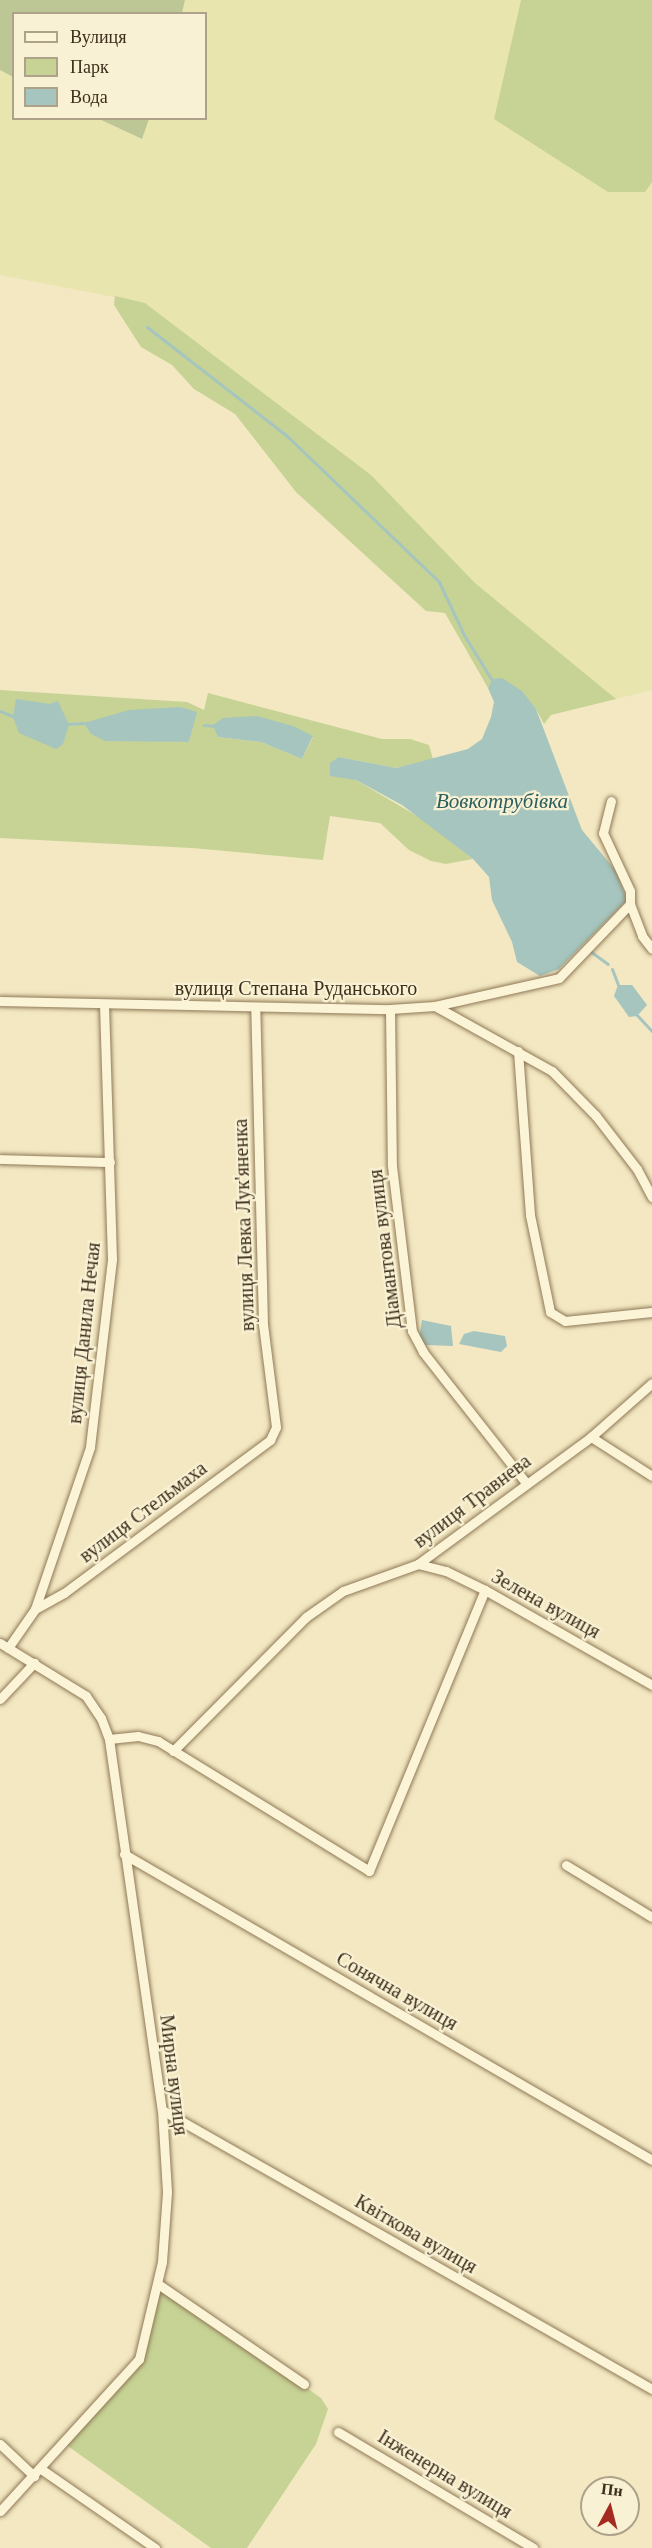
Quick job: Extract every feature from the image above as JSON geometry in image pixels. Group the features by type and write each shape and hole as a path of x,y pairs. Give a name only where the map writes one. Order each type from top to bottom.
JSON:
{"street":[{"path":"611,801 603,833 630,891 630,904 642,936 652,949"},
{"name":"вулиця Степана Руданського","path":"0,1001 390,1010 435,1006 559,978 630,904"},
{"name":"вулиця Данила Нечая","path":"4,1645 35,1609 90,1447 112,1259 104,1004"},
{"path":"435,1006 552,1071 596,1116 637,1169 652,1197"},
{"name":"вулиця Левка Лук'яненка","path":"255,1007 263,1324 276,1407 276,1427 270,1440"},
{"name":"Діамантова вулиця","path":"390,1010 393,1166 412,1331 423,1352 525,1483"},
{"path":"518,1051 530,1215 550,1312 566,1322 652,1312"},
{"path":"0,1159 110,1162"},
{"name":"вулиця Травнева","path":"173,1751 306,1617 343,1591 418,1564 525,1483 591,1437 652,1383"},
{"path":"591,1437 652,1476"},
{"name":"вулиця Стельмаха","path":"35,1609 64,1593 270,1440"},
{"name":"Зелена вулиця","path":"418,1564 446,1571 485,1590 652,1685"},
{"path":"109,1739 148,1738 369,1871 485,1590"},
{"name":"Мирна вулиця","path":"0,2511 41,2469 139,2358 158,2284 167,2209 162,2110 109,1739 101,1718 86,1696 4,1645"},
{"path":"0,1699 34,1663"},
{"name":"Сонячна вулиця","path":"124,1854 652,2160"},
{"path":"566,1865 652,1917"},
{"name":"Квіткова вулиця","path":"162,2110 652,2389"},
{"path":"158,2284 304,2384"},
{"name":"Інженерна вулиця","path":"338,2432 533,2548"},
{"path":"0,2444 34,2476"},
{"path":"41,2469 155,2548"}],"shaded area":[{"path":"185,0 521,0 494,119 644,192 652,182 652,690 616,699 475,583 371,475 145,303 0,275 0,70 12,76 12,120 101,120 141,139 149,120 207,120 207,12 182,12"}],"green space":[{"path":"0,0 185,0 182,12 12,12 12,76 0,70"},
{"path":"521,0 652,0 652,182 645,192 608,192 494,119"},
{"path":"101,120 149,120 142,139"},
{"path":"115,296 145,303 371,475 475,583 616,699 551,715 544,724 536,709 492,679 488,688 445,613 426,611 296,492 235,414 194,389 172,365 141,347 114,305"},
{"path":"0,690 187,702 204,710 208,693 382,739 410,739 429,745 433,759 396,768 339,757 356,780 427,822 473,859 446,864 431,861 409,850 380,823 330,816 323,860 192,848 0,838","holes":["196,712 189,742 128,740","218,737 313,737 302,759 261,742"]},
{"path":"158,2284 321,2398 328,2409 316,2444 247,2548 211,2548 65,2444 134,2366"}],"water":[{"name":"Вовкотрубівка","path":"502,678 522,691 536,709 582,830 616,871 627,900 559,969 540,976 517,962 512,942 492,900 489,877 473,859 402,805 356,780 330,776 330,763 339,757 396,768 468,749 482,739 491,717 494,702 488,688 492,679"},
{"path":"16,699 50,704 58,701 69,725 63,744 56,749 19,733 13,717"},
{"path":"180,707 197,712 189,742 105,741 91,734 84,723 129,710"},
{"path":"257,716 293,726 313,736 302,759 261,742 218,737 213,725 223,718"},
{"path":"618,985 632,985 647,1005 637,1016 629,1017 614,996"},
{"path":"422,1320 451,1326 453,1346 426,1345 419,1339"},
{"path":"474,1331 505,1336 507,1346 501,1352 459,1344 464,1334"}],"waterway":[{"path":"147,327 287,436 439,582 464,635 493,682"},
{"path":"0,711 15,717"},
{"path":"66,724 86,723"},
{"path":"204,725 217,726"},
{"path":"590,951 608,964"},
{"path":"612,969 619,987"},
{"path":"635,1013 652,1031"}]}
